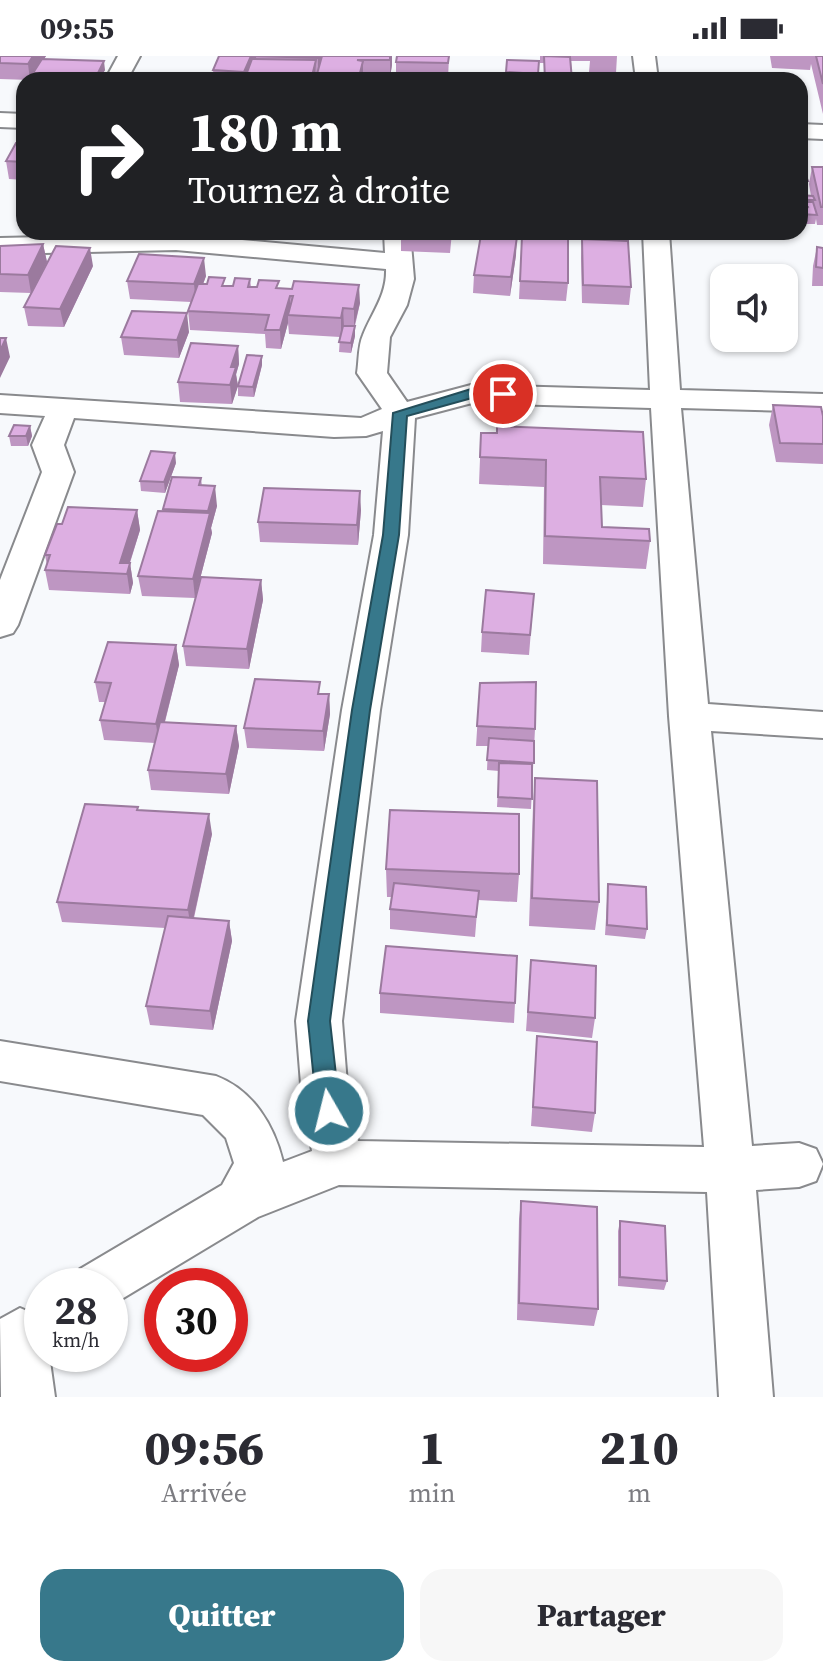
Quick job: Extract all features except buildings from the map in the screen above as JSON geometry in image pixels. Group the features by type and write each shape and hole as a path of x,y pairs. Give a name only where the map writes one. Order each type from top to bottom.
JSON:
{"street":[{"path":"338,1163 324,1084 319,1021 361,710 391,535 400,413 372,373 376,337 393,305 400,279 397,240"},
{"path":"656,240 663,397 688,716 733,1170 746,1397"},
{"path":"0,246 176,242 397,262"},
{"path":"0,404 334,428 366,427 400,413 471,394 823,403"},
{"path":"0,625 58,472 48,445 64,407"},
{"path":"688,716 823,725"},
{"path":"0,1061 216,1097 245,1125 259,1165 240,1201"},
{"path":"128,1268 240,1201 338,1163 733,1170 799,1165"},
{"path":"21,1332 28,1397"}],"route":[{"path":"329,1111 319,1021 361,710 391,535 400,413 471,394 503,394"}]}
